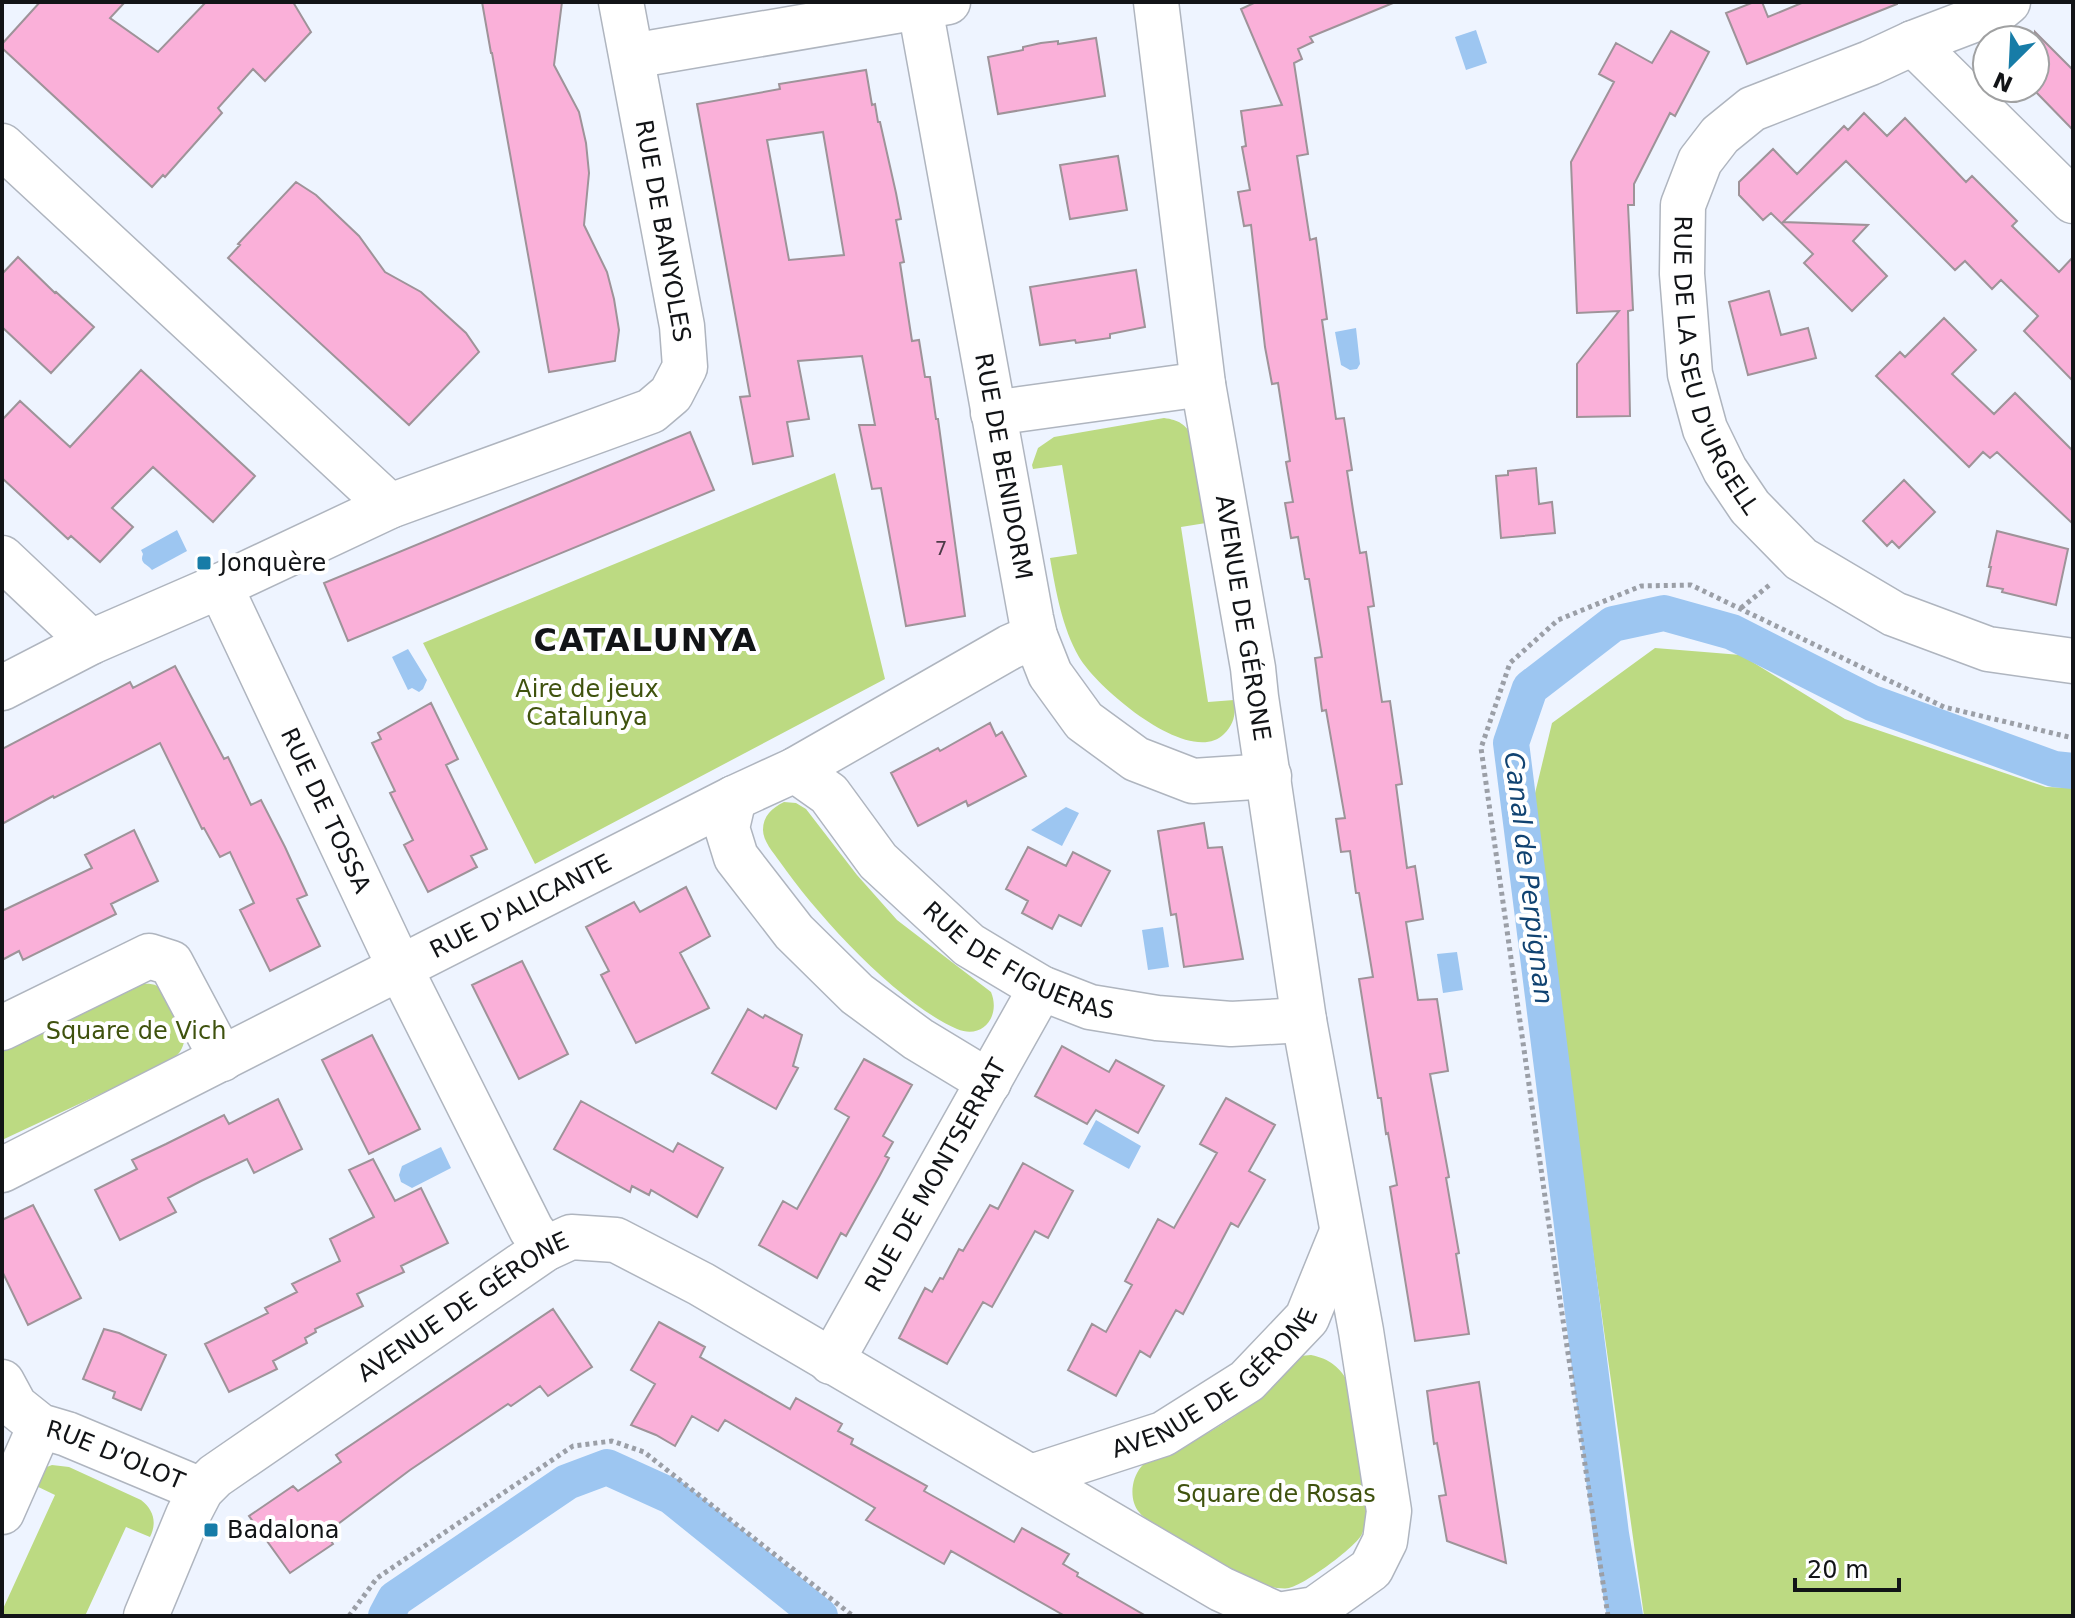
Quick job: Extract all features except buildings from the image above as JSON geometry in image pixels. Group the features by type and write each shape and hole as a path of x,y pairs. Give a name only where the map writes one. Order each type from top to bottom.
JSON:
{"street":[{"name":"RUE DE BANYOLES","path":"220,586 390,506 651,411 671,394 685,367 682,326 621,2"},
{"name":"AVENUE DE GÉRONE","path":"146,1616 188,1515 201,1490 215,1476 545,1249 571,1237 616,1240 701,1284 1221,1589 1278,1615 1315,1609 1371,1569 1385,1541 1389,1511 1361,1331 1304,1020 1253,668 1203,384 1156,2"},
{"name":"RUE DE LA SEU D'URGELL","path":"2008,2 1997,11 1752,109 1720,135 1700,161 1683,205 1682,274 1690,374 1705,429 1725,470 1750,507 1801,559 1894,614 1988,649 2073,661"},
{"path":"632,56 929,4"},
{"name":"RUE DE BENIDORM","path":"929,4 993,413 1035,636 1050,674 1084,721 1136,759 1193,781 1269,776"},
{"path":"1913,43 2073,201"},
{"path":"2,146 390,506"},
{"path":"993,413 1203,384"},
{"path":"2,558 91,642"},
{"path":"2,688 91,642 220,586"},
{"name":"RUE DE TOSSA","path":"220,586 400,968 531,1229 545,1249"},
{"name":"RUE D'ALICANTE","path":"2,1170 734,798 795,770 1010,647 1035,636"},
{"name":"RUE DE FIGUERAS","path":"795,770 829,794 878,861 969,945 1041,988 1090,1007 1157,1018 1231,1024 1304,1020"},
{"path":"734,798 727,828 736,857 794,932 857,994 918,1039 989,1082"},
{"path":"2,1028 149,956 171,963 222,1059"},
{"name":"RUE DE MONTSERRAT","path":"831,1362 1041,988"},
{"name":"AVENUE DE GÉRONE","path":"1031,1477 1163,1434 1247,1381 1307,1318 1342,1232"},
{"name":"RUE D'OLOT","path":"2,1382 15,1406 40,1426 67,1434 201,1490"},
{"path":"2,1512 40,1426"}],"path":[{"path":"1608,1616 1481,748 1510,663 1558,620 1641,586 1691,585 1944,707 2073,738"},
{"path":"349,1616 377,1578 573,1446 612,1441 644,1452 853,1616"}],"green space":[{"path":"1164,418 1181,423 1193,437 1206,523 1181,527 1208,702 1234,700 1232,723 1224,734 1209,742 1190,741 1146,720 1104,687 1079,657 1064,621 1050,558 1077,554 1062,465 1033,469 1032,465 1038,448 1054,437"},
{"name":"Aire de jeux Catalunya","path":"835,473 885,679 535,864 423,643"},
{"path":"1655,648 1741,655 1845,719 2046,787 2073,788 2073,1616 1644,1616 1531,810 1552,723"},
{"path":"784,802 796,803 806,809 857,875 897,920 991,992 994,1009 988,1024 966,1032 934,1017 884,979 836,931 796,883 765,838 763,825 766,817"},
{"name":"Square de Vich","path":"138,984 157,986 177,1006 185,1036 178,1054 169,1062 2,1140 2,1046"},
{"name":"Square de Rosas","path":"1311,1355 1334,1365 1349,1384 1367,1504 1365,1523 1358,1540 1329,1565 1296,1585 1277,1588 1182,1543 1147,1520 1134,1502 1133,1483 1146,1462 1222,1424 1256,1399 1300,1356"},
{"path":"52,1465 69,1467 141,1500 151,1512 154,1522 152,1532 150,1537 126,1527 85,1616 2,1616 55,1495 30,1483 44,1468"}],"water":[{"path":"1476,30 1487,63 1466,70 1455,37"},
{"path":"1356,328 1360,364 1357,369 1350,370 1341,365 1335,332"},
{"path":"177,530 187,551 152,570 143,562 141,550"},
{"path":"408,649 427,680 419,692 412,688 408,690 392,657"},
{"path":"1066,807 1079,813 1062,846 1031,830"},
{"path":"1163,927 1169,967 1148,970 1142,930"},
{"path":"1457,952 1463,990 1443,993 1437,954"},
{"path":"1096,1120 1141,1146 1129,1169 1083,1144"},
{"path":"441,1147 451,1168 412,1188 401,1182 399,1175 402,1166"}],"waterway":[{"name":"Canal de Perpignan","path":"1625,1616 1611,1534 1511,743 1530,688 1613,624 1664,613 1732,632 1872,703 2054,769 2073,771"},
{"name":"Canal de Perpignan","path":"386,1616 395,1599 567,1482 607,1467 671,1496 820,1616"}],"place":[{"name":"Jonquère","path":"204,563"},
{"name":"Badalona","path":"211,1530"}],"district":[{"name":"CATALUNYA","path":"646,640"}]}
